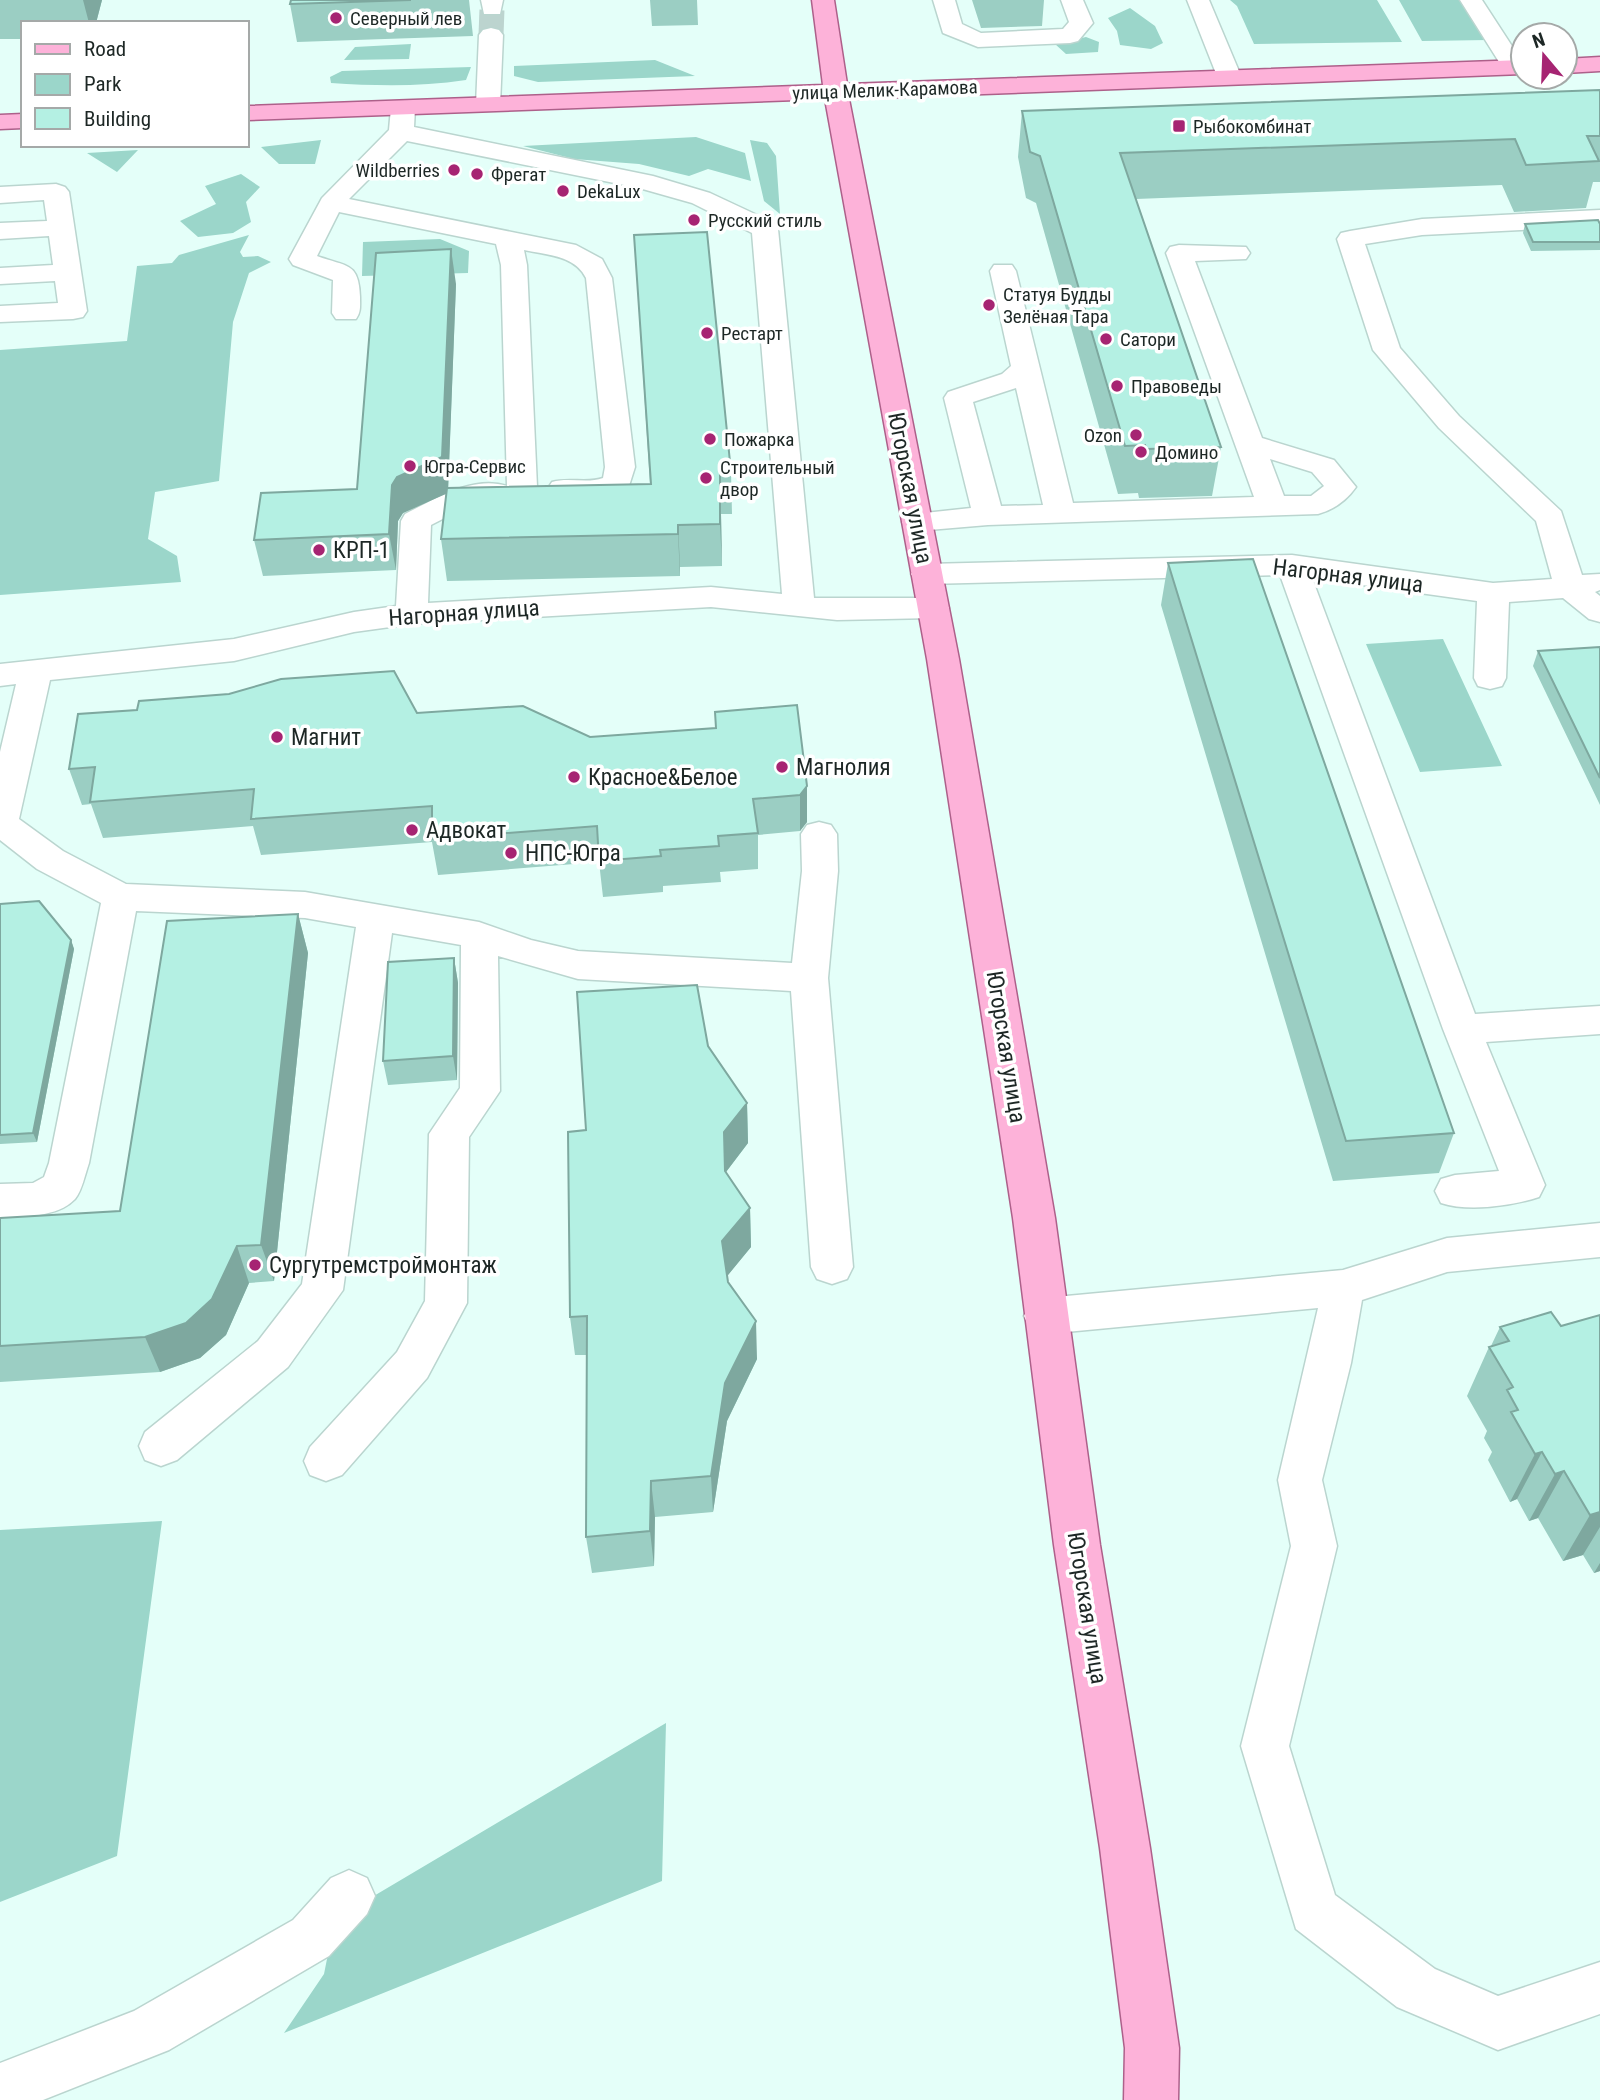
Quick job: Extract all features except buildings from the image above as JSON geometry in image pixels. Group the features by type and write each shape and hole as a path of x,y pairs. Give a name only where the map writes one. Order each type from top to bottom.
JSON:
{"main road":[{"name":"Югорская улица","path":"822,0 836,92 930,591 1034,1218 1045,1316 1147,2008 1152,2048 1151,2100"},
{"path":"1579,65 1600,64"},
{"name":"улица Мелик-Карамова","path":"248,113 402,120 488,105 1509,67"},
{"path":"0,122 21,121"}],"street":[{"path":"944,0 951,28 978,40 1070,36 1081,23 1072,0"},
{"path":"1198,0 1229,76"},
{"path":"1471,0 1509,54"},
{"path":"488,105 491,35"},
{"path":"346,313 346,276 302,259 331,203 402,120 701,198 765,229 799,604"},
{"path":"0,195 56,192 73,311 0,314"},
{"path":"331,203 576,253 593,265 599,278 620,467 617,483 598,490 522,487 460,498 416,521 412,614"},
{"path":"1600,218 1422,227 1350,239 1387,350 1449,422 1550,519 1600,612"},
{"path":"0,231 61,228"},
{"path":"507,237 514,265 522,487"},
{"path":"1237,253 1179,253 1272,505"},
{"path":"1003,271 1060,513"},
{"path":"0,276 67,272"},
{"path":"988,516 958,398 1012,380 1025,369"},
{"path":"917,522 988,516 1318,505 1340,488 1323,466 1250,444"},
{"path":"1292,565 1462,1029 1525,1185 1455,1191"},
{"name":"Нагорная улица","path":"0,676 234,650 354,622 412,614 712,597 837,610 930,591 1292,565 1493,593 1585,584"},
{"path":"1490,678 1493,593"},
{"path":"34,674 0,824 50,860 120,897 305,905 480,935 525,952 578,965 809,978"},
{"path":"819,834 820,871 809,978 832,1267"},
{"path":"0,1201 38,1199 60,1188 69,1163 120,897"},
{"path":"161,1446 273,1354 322,1290 376,916"},
{"path":"326,1461 412,1365 446,1303 449,1134 480,1091 480,935"},
{"path":"1462,1029 1600,1020"},
{"path":"1045,1316 1343,1288 1447,1255 1600,1240"},
{"path":"1343,1288 1329,1363 1315,1410 1300,1480 1314,1546 1265,1746 1314,1910 1416,1988 1499,2023 1600,1988"},
{"path":"0,2090 150,2031 311,1938 349,1896"}],"green space":[{"path":"1230,0 1377,0 1402,42 1254,44 1237,6"},
{"path":"1399,0 1461,0 1488,40 1422,41"},
{"path":"1130,8 1155,26 1163,43 1151,49 1120,45 1117,31 1108,18"},
{"path":"1086,37 1099,42 1098,52 1066,54 1055,44"},
{"path":"411,44 409,59 344,60 355,47"},
{"path":"655,60 695,76 538,82 514,76 514,66"},
{"path":"471,67 466,80 432,84 331,83 330,77 342,71"},
{"path":"696,137 745,153 751,181 708,169 689,176 639,164 574,159 523,146"},
{"path":"321,140 315,164 279,164 261,147"},
{"path":"750,140 767,143 776,156 780,214 764,201"},
{"path":"138,150 117,172 87,153"},
{"path":"241,174 260,187 246,202 251,222 233,233 198,237 180,221 216,204 205,186"},
{"path":"249,235 240,252 243,257 258,256 271,262 249,273 233,322 219,481 155,492 148,539 177,556 181,582 0,595 0,350 127,341 137,266 172,263 179,255"},
{"path":"440,239 469,251 468,273 362,276 363,242"},
{"path":"1443,639 1502,766 1420,772 1366,644"},
{"path":"162,1521 117,1856 0,1902 0,1530"},
{"path":"666,1723 662,1881 284,2033 324,1974 335,1919"}],"tunnel":[{"path":"491,35 492,9"}],"place":[{"name":"Северный лев","path":"336,18"},
{"name":"Рыбокомбинат","path":"1179,126"},
{"name":"Wildberries","path":"454,170"},
{"name":"Фрегат","path":"477,174"},
{"name":"DekaLux","path":"563,191"},
{"name":"Русский стиль","path":"694,220"},
{"name":"Статуя Будды Зелёная Тара","path":"989,305"},
{"name":"Рестарт","path":"707,333"},
{"name":"Сатори","path":"1106,339"},
{"name":"Правоведы","path":"1117,386"},
{"name":"Ozon","path":"1136,435"},
{"name":"Пожарка","path":"710,439"},
{"name":"Домино","path":"1141,452"},
{"name":"Югра-Сервис","path":"410,466"},
{"name":"Строительный двор","path":"706,478"},
{"name":"КРП-1","path":"319,550"},
{"name":"Магнит","path":"277,737"},
{"name":"Магнолия","path":"782,767"},
{"name":"Красное&Белое","path":"574,777"},
{"name":"Адвокат","path":"412,830"},
{"name":"НПС-Югра","path":"511,853"},
{"name":"Сургутремстроймонтаж","path":"255,1265"}]}
